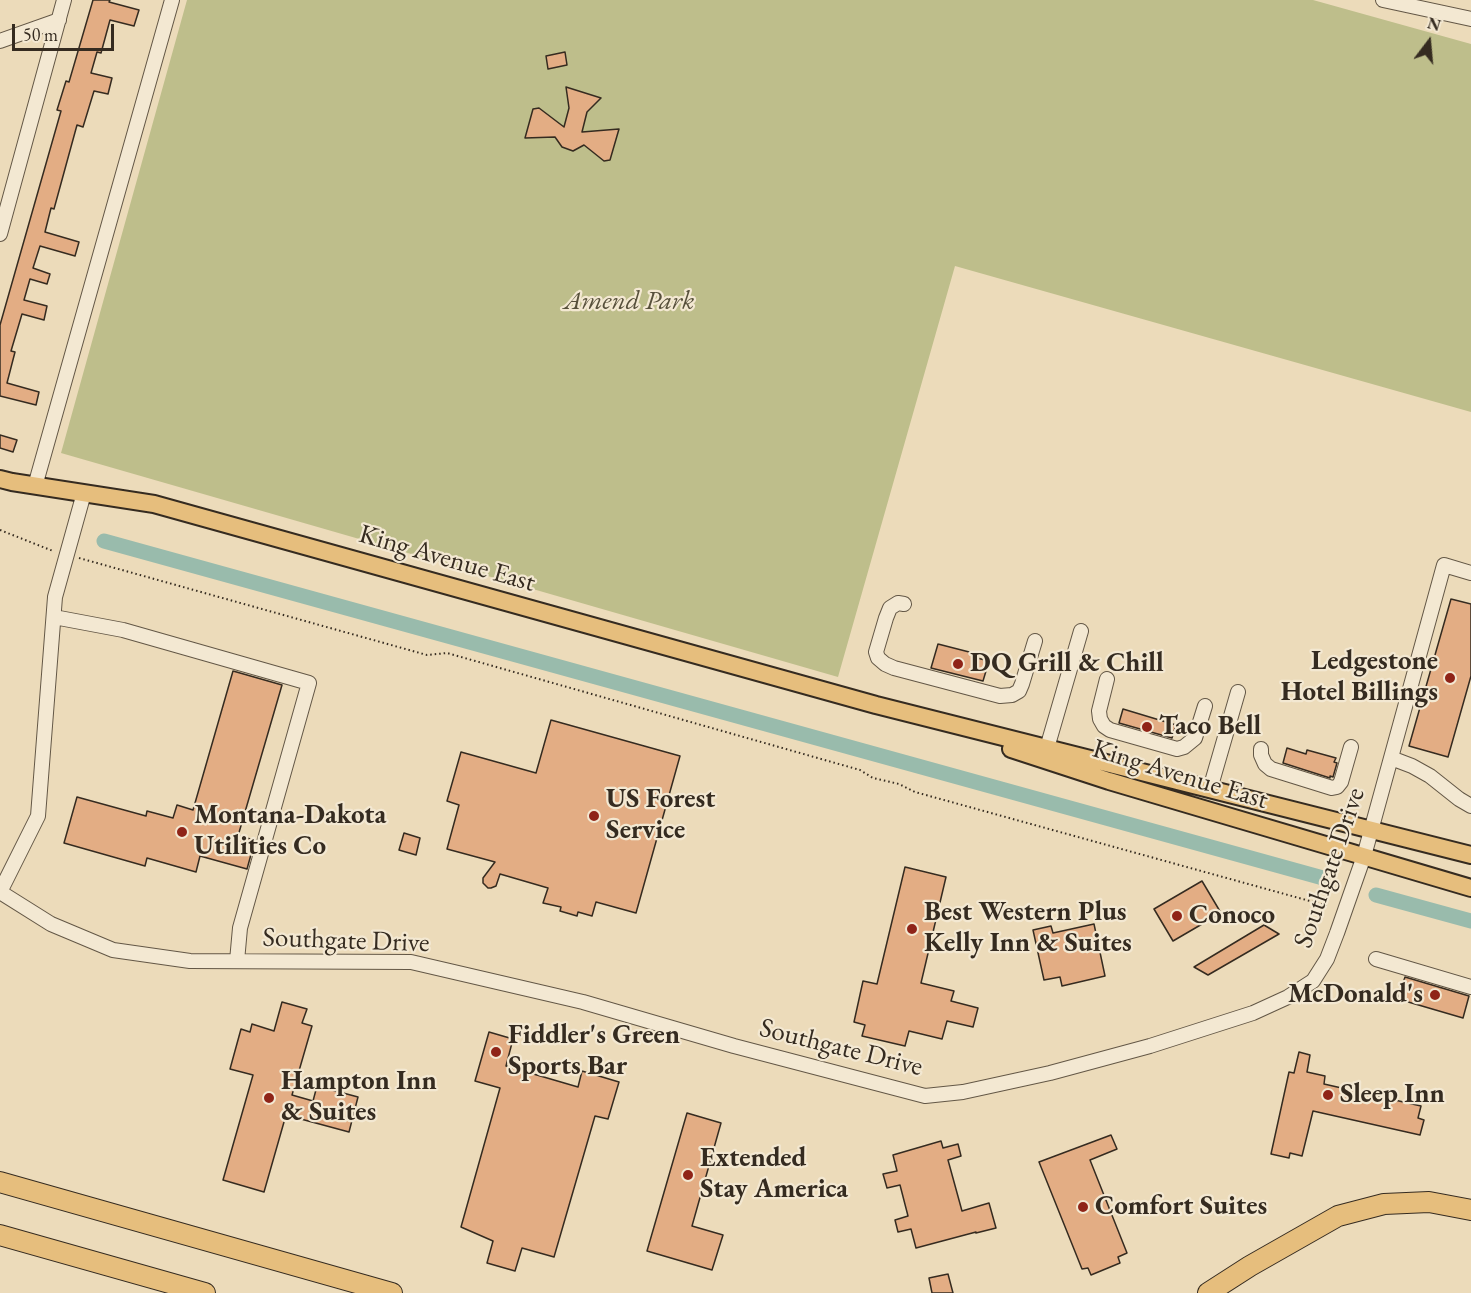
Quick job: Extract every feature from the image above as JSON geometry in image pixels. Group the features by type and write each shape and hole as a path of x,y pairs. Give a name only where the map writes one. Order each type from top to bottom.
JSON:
{"highway":[{"path":"0,1182 392,1293"},
{"path":"1208,1293 1338,1216 1384,1204 1428,1203 1471,1210"},
{"path":"0,1235 205,1293"}],"main road":[{"name":"King Avenue East","path":"0,479 154,504 876,705 1471,855"},
{"name":"King Avenue East","path":"876,705 1109,782 1471,888"}],"street":[{"path":"0,234 64,0"},
{"path":"35,486 172,0"},
{"path":"1383,0 1471,19"},
{"path":"0,41 59,20"},
{"path":"0,892 38,816 55,597 84,493"},
{"name":"Southgate Drive","path":"0,892 51,924 113,950 190,961 411,962 583,1002 734,1046 915,1093 925,1095 963,1092 1143,1048 1253,1013 1288,997 1313,981 1327,959 1364,856 1444,565 1471,573"},
{"path":"904,604 898,603 890,608 876,652 878,658 894,668 1000,696 1012,695 1019,691 1022,684 1035,641"},
{"path":"54,617 123,630 309,683 240,928 237,961"},
{"path":"1047,748 1081,630"},
{"path":"1107,679 1099,711 1104,726 1110,730 1177,749 1184,747 1195,738 1205,706"},
{"path":"1210,789 1238,692"},
{"path":"1261,749 1265,764 1271,769 1332,788 1337,787 1341,782 1351,747"},
{"path":"1391,758 1430,776 1471,806"},
{"path":"1376,959 1471,987"}],"path":[{"path":"0,530 45,549 427,655 447,653 860,770 873,778 899,784 915,792 1328,906"}],"green space":[{"name":"Amend Park","path":"187,0 1313,0 1471,44 1471,412 955,266 838,677 61,453"}],"building":[{"path":"93,0 110,0 109,2 139,10 134,26 110,20 101,53 97,52 91,73 112,78 108,94 94,91 83,127 77,125 54,209 51,208 45,232 79,242 75,256 40,246 33,268 50,274 47,284 30,279 24,300 47,306 44,320 22,314 11,351 15,352 7,383 39,392 36,405 0,396 0,325 61,111 57,110 66,81 69,82"},
{"path":"565,52 567,65 548,69 546,56"},
{"path":"566,87 601,98 587,112 582,132 619,129 610,160 604,161 584,145 573,151 562,147 555,137 525,138 533,109 539,108 564,127 569,108"},
{"path":"0,435 17,440 13,452 0,448"},
{"path":"1451,599 1471,604 1471,676 1448,757 1409,746"},
{"path":"938,644 977,654 977,658 989,661 983,681 931,668"},
{"path":"233,671 282,685 238,836 255,840 247,869 200,856 196,872 147,858 145,866 64,843 77,797 146,816 147,811 173,818 177,805 193,810"},
{"path":"1123,709 1176,725 1172,738 1119,723"},
{"path":"551,720 680,756 636,913 596,902 592,916 578,912 577,916 560,911 561,907 543,903 548,888 500,874 496,886 488,888 483,883 483,878 495,862 447,849 459,805 447,801 461,752 536,773"},
{"path":"1287,748 1306,754 1307,750 1336,758 1333,777 1283,763"},
{"path":"404,833 420,838 416,855 399,850"},
{"name":"Best Western Plus Kelly Inn & Suites","path":"905,867 946,877 921,983 954,991 951,1001 978,1008 973,1027 947,1021 942,1039 909,1031 905,1046 862,1036 865,1025 854,1022 863,981 877,984"},
{"path":"1202,881 1221,913 1173,941 1154,909"},
{"path":"1094,924 1105,976 1062,986 1060,977 1044,980 1033,930 1051,926 1053,933"},
{"path":"1264,925 1279,934 1208,975 1194,967"},
{"name":"McDonald's","path":"1405,977 1469,996 1463,1018 1398,999"},
{"path":"282,1002 307,1009 302,1023 312,1026 292,1095 313,1101 317,1086 358,1097 349,1132 286,1115 264,1192 223,1180 253,1075 230,1069 241,1029 250,1032 252,1024 274,1031"},
{"path":"489,1032 513,1039 506,1066 578,1087 582,1071 619,1082 608,1119 595,1116 554,1257 522,1248 515,1271 487,1263 493,1241 461,1227 500,1088 475,1081"},
{"name":"Sleep Inn","path":"1299,1052 1310,1055 1307,1072 1325,1076 1324,1084 1421,1106 1418,1118 1424,1120 1420,1135 1313,1111 1302,1156 1290,1153 1289,1158 1271,1154 1289,1072 1294,1073"},
{"name":"Extended Stay America","path":"687,1113 721,1123 692,1226 723,1235 712,1270 647,1251"},
{"name":"Comfort Suites","path":"1111,1135 1117,1149 1090,1160 1127,1253 1118,1257 1120,1263 1091,1275 1088,1268 1082,1269 1039,1162"},
{"path":"941,1141 943,1148 958,1144 961,1156 948,1160 962,1211 989,1203 996,1228 916,1248 911,1229 898,1232 895,1220 908,1216 900,1185 887,1188 883,1174 897,1171 893,1155"},
{"path":"948,1274 953,1293 932,1293 929,1278"}],"waterway":[{"path":"104,541 1323,878"},
{"path":"1376,895 1471,921"}],"place":[{"name":"DQ Grill & Chill","path":"958,664"},
{"name":"Ledgestone Hotel Billings","path":"1450,678"},
{"name":"Taco Bell","path":"1147,727"},
{"name":"US Forest Service","path":"594,816"},
{"name":"Montana-Dakota Utilities Co","path":"182,832"},
{"name":"Conoco","path":"1177,916"},
{"name":"Best Western Plus Kelly Inn & Suites","path":"912,929"},
{"name":"McDonald's","path":"1435,995"},
{"name":"Fiddler's Green Sports Bar","path":"496,1052"},
{"name":"Sleep Inn","path":"1328,1095"},
{"name":"Hampton Inn & Suites","path":"269,1098"},
{"name":"Extended Stay America","path":"688,1175"},
{"name":"Comfort Suites","path":"1083,1207"}]}
